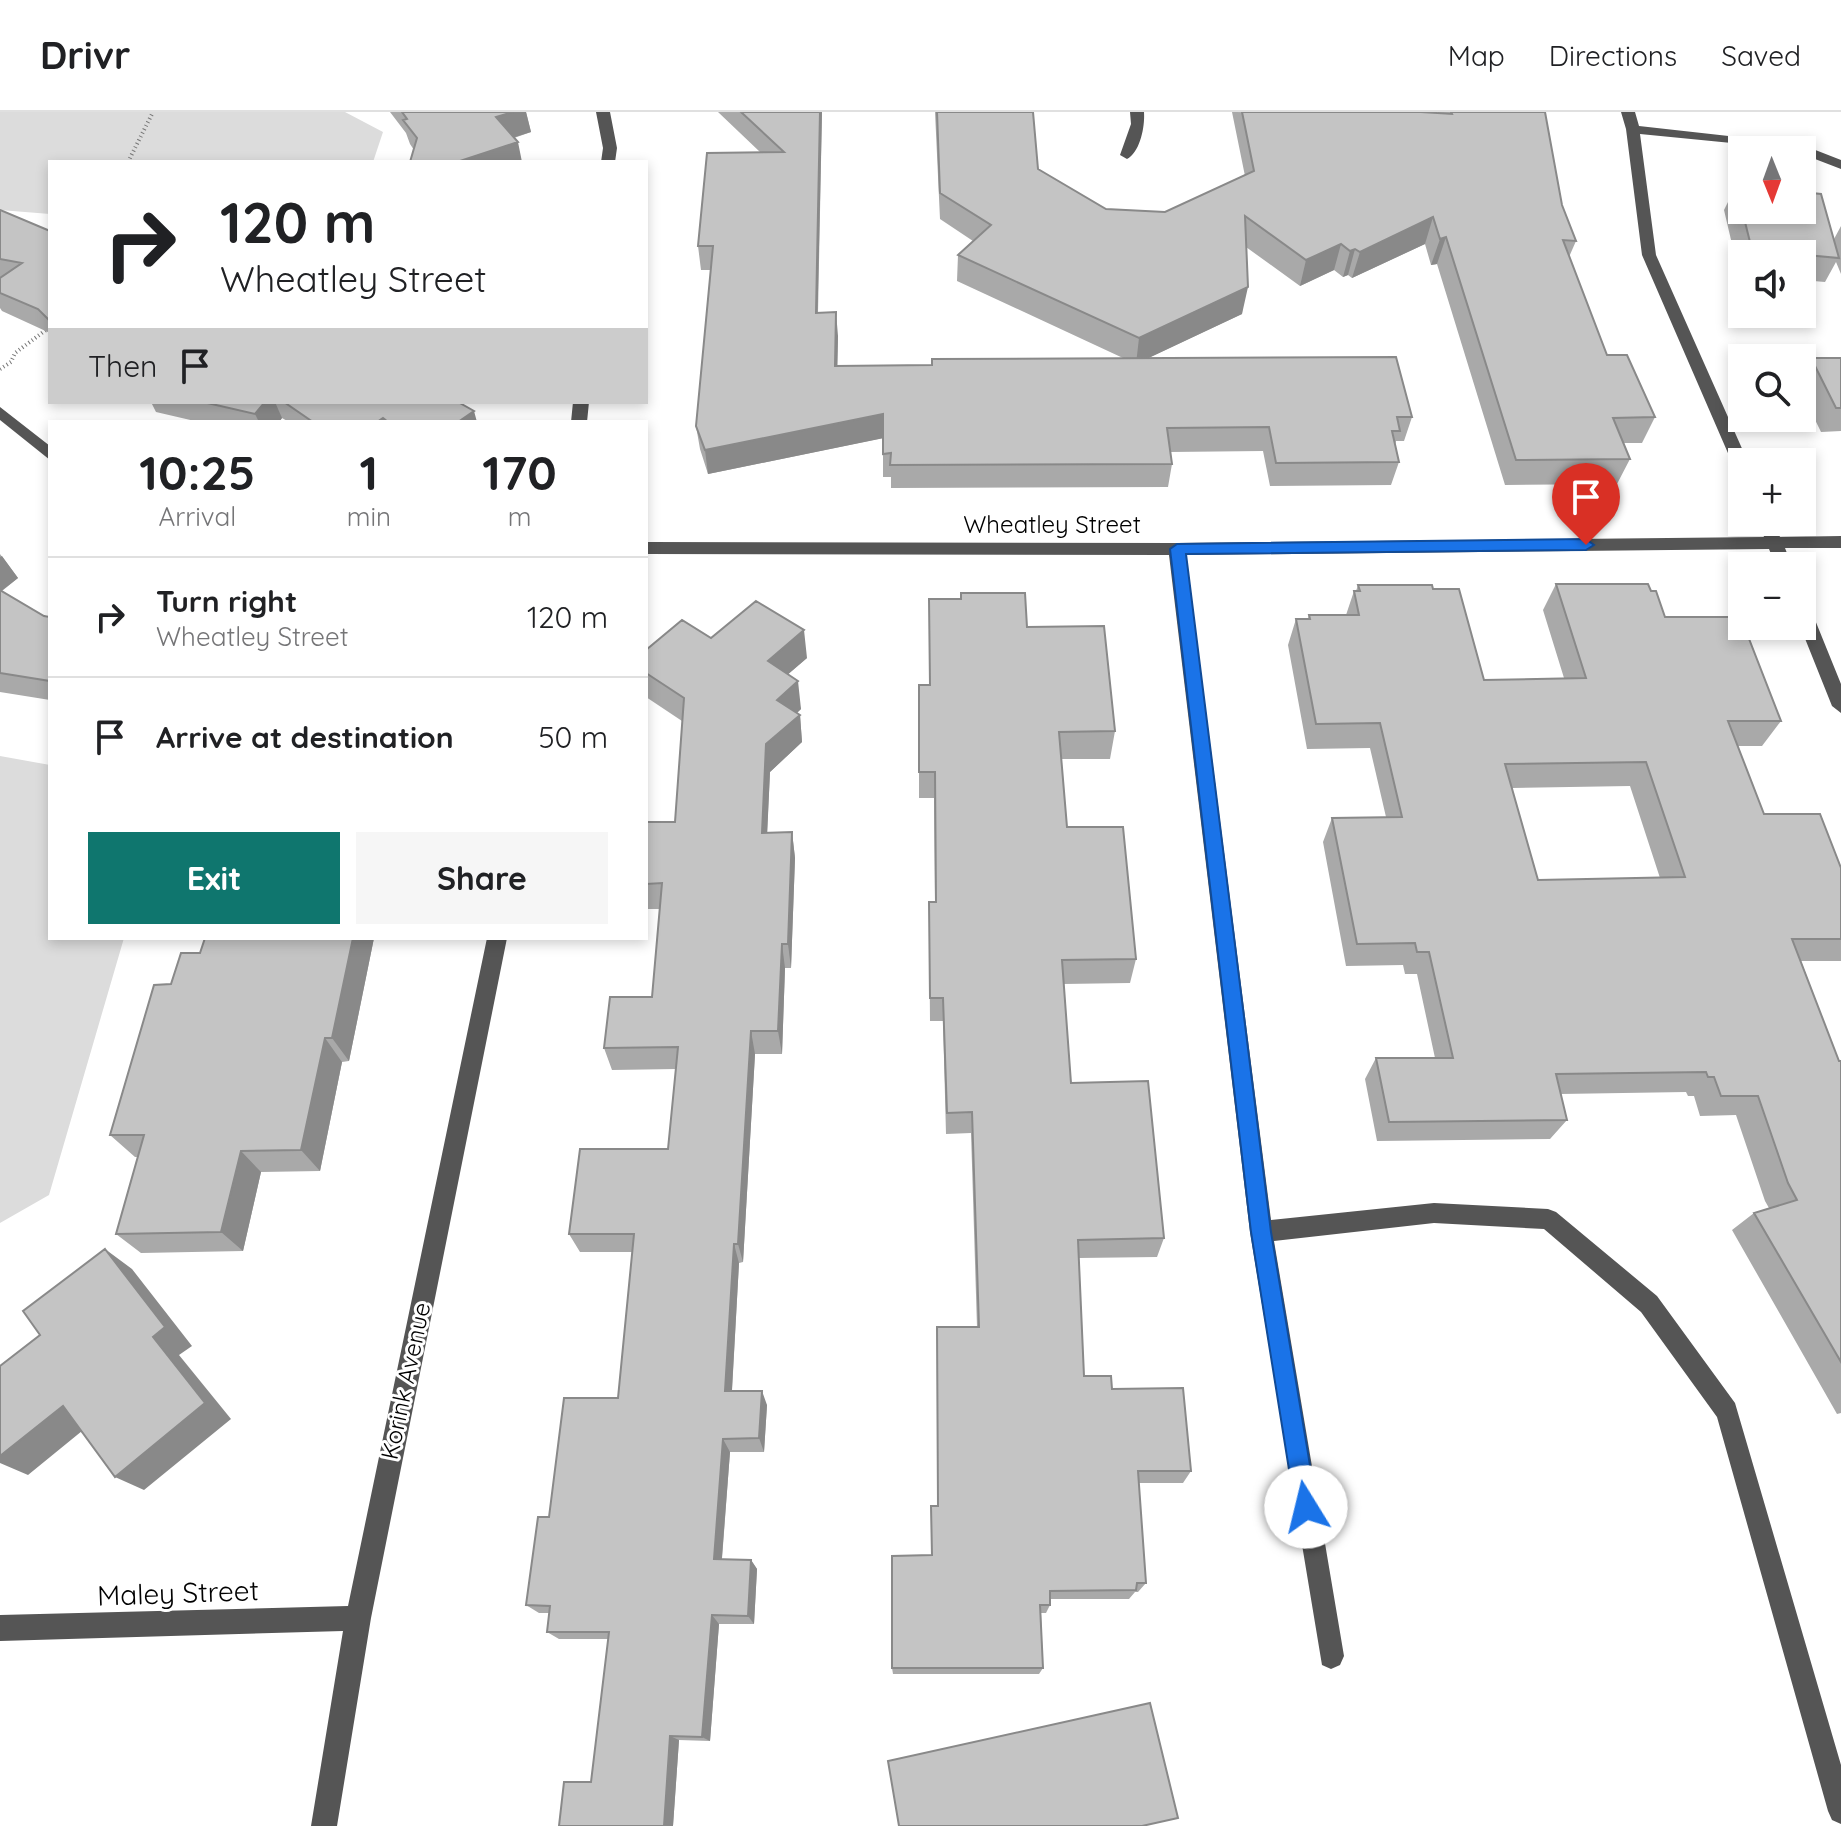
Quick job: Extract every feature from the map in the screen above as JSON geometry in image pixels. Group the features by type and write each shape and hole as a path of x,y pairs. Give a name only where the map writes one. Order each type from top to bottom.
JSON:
{"street":[{"path":"603,112 610,148 608,160"},
{"path":"1127,155 1138,124 1137,112"},
{"path":"1628,112 1633,129 1649,255 1734,448"},
{"path":"1633,129 1800,148 1841,165"},
{"path":"0,412 48,453"},
{"path":"1772,536 1779,552"},
{"name":"Wheatley Street","path":"648,548 1177,549 1841,542"},
{"path":"1177,549 1261,1232 1331,1656"},
{"path":"1814,640 1841,706"},
{"name":"Korink Avenue","path":"324,1826 358,1618 497,940"},
{"path":"1261,1232 1434,1213 1548,1219 1649,1304 1727,1411 1841,1811"},
{"name":"Maley Street","path":"0,1628 358,1618"}],"path":[{"path":"129,160 153,112"},
{"path":"0,369 11,362 15,353 48,328"}],"shaded area":[{"path":"0,112 345,112 383,132 374,160 48,160 48,214 0,210"},
{"path":"0,756 48,765 48,940 123,940 49,1195 0,1223"}],"building":[{"path":"402,112 513,112 496,117 518,142 463,160 411,160 417,138 403,120 407,119"},
{"path":"741,112 820,112 816,313 836,312 835,366 932,365 932,359 1396,357 1412,417 1397,417 1400,431 1392,431 1399,462 1276,463 1269,427 1167,428 1172,464 890,465 891,453 883,454 883,414 705,450 696,426 713,246 698,246 707,153 784,152"},
{"path":"937,112 1033,112 1038,169 1106,209 1165,212 1254,171 1242,112 1545,112 1562,205 1576,241 1563,240 1607,355 1627,355 1655,417 1613,418 1630,459 1516,460 1446,237 1440,239 1433,217 1360,252 1355,249 1350,251 1341,244 1306,260 1245,216 1248,287 1139,338 958,255 991,225 940,193"},
{"path":"1816,193 1821,194 1839,258 1816,256 1816,240 1750,240 1746,224 1816,224"},
{"path":"0,210 48,230 48,319 38,309 0,293 0,278 22,263 0,259"},
{"path":"1816,358 1841,358 1841,408 1836,408 1816,368"},
{"path":"212,404 263,404 255,414"},
{"path":"287,404 462,404 474,411 461,420 310,420"},
{"path":"1556,584 1648,584 1651,591 1656,591 1665,617 1728,617 1728,640 1749,640 1781,721 1728,721 1764,814 1820,814 1841,868 1841,939 1792,939 1841,1061 1841,1362 1754,1213 1797,1200 1788,1183 1758,1096 1721,1096 1714,1077 1708,1077 1706,1072 1556,1074 1567,1120 1389,1122 1376,1058 1453,1058 1429,952 1417,952 1415,943 1357,944 1332,818 1402,817 1380,723 1316,724 1296,619 1310,619 1309,615 1359,615 1354,591 1360,591 1358,585 1432,585 1433,589 1459,589 1484,680 1586,678","holes":["1646,762 1685,877 1538,880 1505,764"]},
{"path":"0,590 48,617 48,681 0,673"},
{"path":"961,593 1025,593 1027,627 1104,626 1115,731 1059,732 1067,827 1123,827 1136,959 1062,960 1071,1083 1148,1081 1164,1238 1078,1240 1084,1376 1111,1376 1112,1389 1183,1388 1191,1471 1138,1471 1146,1583 1137,1583 1136,1590 1050,1591 1050,1605 1040,1605 1043,1668 892,1668 892,1556 932,1555 931,1506 938,1506 937,1327 979,1327 972,1112 947,1113 943,998 930,998 929,902 936,902 935,772 919,772 919,685 930,685 929,599 961,599"},
{"path":"756,601 804,630 768,661 798,681 777,700 800,715 766,744 762,833 792,832 788,944 782,944 778,1031 751,1031 725,1391 762,1391 759,1438 723,1439 714,1559 751,1560 748,1616 712,1615 702,1737 670,1736 664,1826 559,1826 564,1782 591,1782 609,1632 547,1632 550,1606 526,1605 538,1517 549,1517 564,1398 618,1398 634,1234 569,1234 580,1149 668,1149 678,1047 604,1048 610,997 652,997 662,883 648,884 648,822 675,822 684,698 648,674 648,648 682,620 711,638"},
{"path":"204,940 353,940 332,1038 325,1038 301,1150 241,1151 221,1232 116,1234 144,1135 110,1135 154,985 171,984 181,953 200,953"},
{"path":"105,1249 165,1327 153,1337 205,1403 115,1477 63,1406 0,1456 0,1366 40,1335 23,1311"},
{"path":"1150,1703 1178,1818 1142,1826 899,1826 888,1761"}],"route":[{"path":"1306,1507 1261,1232 1177,549 1586,545"}]}
